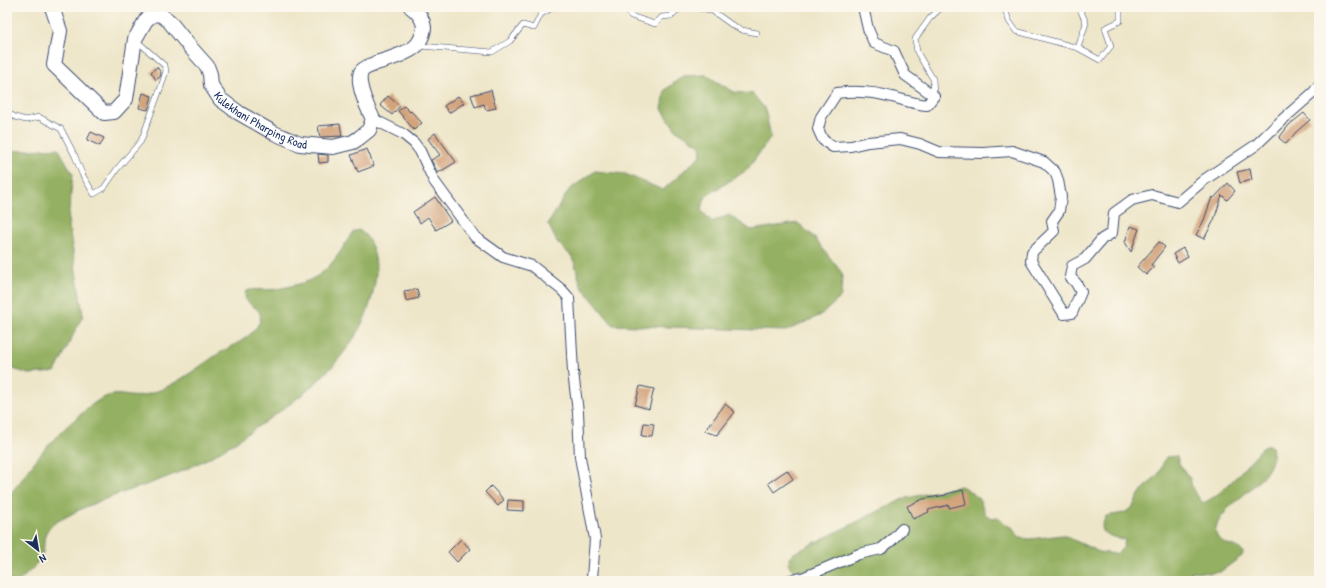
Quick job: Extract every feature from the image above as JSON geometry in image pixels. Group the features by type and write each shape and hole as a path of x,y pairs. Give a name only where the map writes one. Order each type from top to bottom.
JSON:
{"main road":[{"name":"Kulekhani Pharping Road","path":"52,7 60,31 54,65 104,113 114,112 126,98 134,39 146,20 152,15 160,14 169,21 207,66 210,74 211,85 220,99 239,113 268,130 300,144 333,147 353,142 369,130 373,119"},
{"path":"373,119 361,86 360,74 364,68 398,55 416,46 424,32 423,22 417,11 411,7"}],"street":[{"path":"863,7 865,9 868,29 874,43 894,52 905,75 934,96 927,105 914,104 872,92 854,91 837,93 821,117 818,129 823,140 833,147 900,139 920,144 939,152 983,153 1012,151 1044,162 1055,172 1061,197 1059,211 1052,221 1054,231 1032,252 1031,260 1064,314 1072,312 1081,292 1076,283 1070,277 1072,266 1085,260 1102,239 1112,233 1114,213 1132,200 1152,195 1178,202 1204,180 1256,145 1314,92 1319,85"},
{"path":"373,119 403,134 414,144 420,151 434,181 450,205 476,237 503,257 532,266 562,290 569,298 580,457 595,539 592,578 590,581"},
{"path":"787,581 802,578 859,554 880,549 892,540 902,529"}],"lane":[{"path":"416,46 492,52 510,41 523,25 534,28 541,14 554,7"},
{"path":"559,7 566,7"},
{"path":"624,7 631,16 655,24 662,17 671,16 676,11 688,7"},
{"path":"693,7 711,10 732,25 742,30 757,33"},
{"path":"934,96 933,79 918,52 915,40 930,18 942,7"},
{"path":"1000,7 1005,9 1009,21 1016,31 1078,48 1100,60 1111,46 1105,28 1120,21 1120,7"},
{"path":"1078,48 1086,23 1079,7"},
{"path":"7,112 15,117 26,120 39,117 61,129 75,156 82,174 94,194 104,188 117,169 141,141 166,71 165,66 134,39"}],"green space":[{"path":"706,75 734,92 753,94 765,109 771,137 747,170 706,196 701,210 712,222 729,215 751,230 798,223 813,236 842,273 841,297 821,315 786,331 613,325 581,286 573,258 557,242 548,224 569,190 595,171 625,174 663,190 701,155 700,145 675,129 662,109 665,90 683,76"},
{"path":"7,145 15,151 58,148 73,174 68,220 83,315 55,372 29,374 7,367"},
{"path":"359,230 369,240 375,261 376,276 369,306 360,328 347,348 315,383 296,399 231,445 194,466 78,510 55,523 46,533 43,552 35,565 19,581 7,581 7,501 33,463 56,437 87,409 101,399 112,395 141,396 162,389 181,379 218,354 235,345 251,333 259,323 260,312 247,300 245,296 246,291 272,290 299,284 312,279 330,265 352,233"},
{"path":"1269,445 1272,447 1272,459 1268,469 1261,479 1223,515 1216,528 1218,538 1240,549 1243,552 1242,556 1220,572 1209,573 1192,571 1190,581 747,581 751,578 786,577 794,572 788,564 792,554 903,499 961,486 977,497 982,504 985,514 991,518 998,517 1006,525 1012,527 1020,538 1030,539 1063,535 1099,552 1116,554 1123,548 1125,540 1110,536 1103,531 1102,526 1106,516 1124,513 1132,508 1140,493 1159,473 1166,457 1177,456 1180,466 1190,479 1193,490 1203,503 1220,493 1228,486 1263,447"}],"building":[{"path":"157,67 161,73 160,77 156,80 151,72"},
{"path":"491,90 496,108 486,110 484,104 475,107 471,95"},
{"path":"143,93 152,96 148,110 139,108"},
{"path":"388,96 400,106 392,115 380,105"},
{"path":"458,96 464,103 449,113 444,106"},
{"path":"404,106 422,123 414,130 398,111"},
{"path":"1304,113 1310,120 1296,132 1286,144 1279,138 1289,125"},
{"path":"340,124 342,136 320,137 318,126"},
{"path":"91,132 104,138 100,146 87,140"},
{"path":"435,133 456,162 438,173 431,160 440,155 428,139"},
{"path":"367,149 374,166 358,172 351,155"},
{"path":"318,154 328,155 328,162 319,163"},
{"path":"1250,169 1252,180 1240,183 1237,172"},
{"path":"1228,183 1235,191 1227,200 1222,195 1214,220 1204,239 1196,235 1204,220 1212,197 1214,198"},
{"path":"435,197 451,221 436,230 428,217 420,223 413,212"},
{"path":"1130,226 1139,229 1131,252 1125,242"},
{"path":"1159,242 1165,247 1151,265 1154,267 1146,275 1137,267"},
{"path":"1183,248 1188,257 1178,263 1173,254"},
{"path":"417,289 419,298 406,301 404,291"},
{"path":"640,386 654,389 649,409 635,405"},
{"path":"725,404 735,412 717,435 705,431"},
{"path":"644,423 654,424 652,436 642,435"},
{"path":"787,470 793,479 774,492 768,483"},
{"path":"491,486 504,500 498,506 485,492"},
{"path":"963,490 966,504 949,508 949,505 928,510 929,512 913,519 907,506 923,499"},
{"path":"508,500 524,501 524,511 507,510"},
{"path":"461,539 470,549 457,562 448,552"}]}
